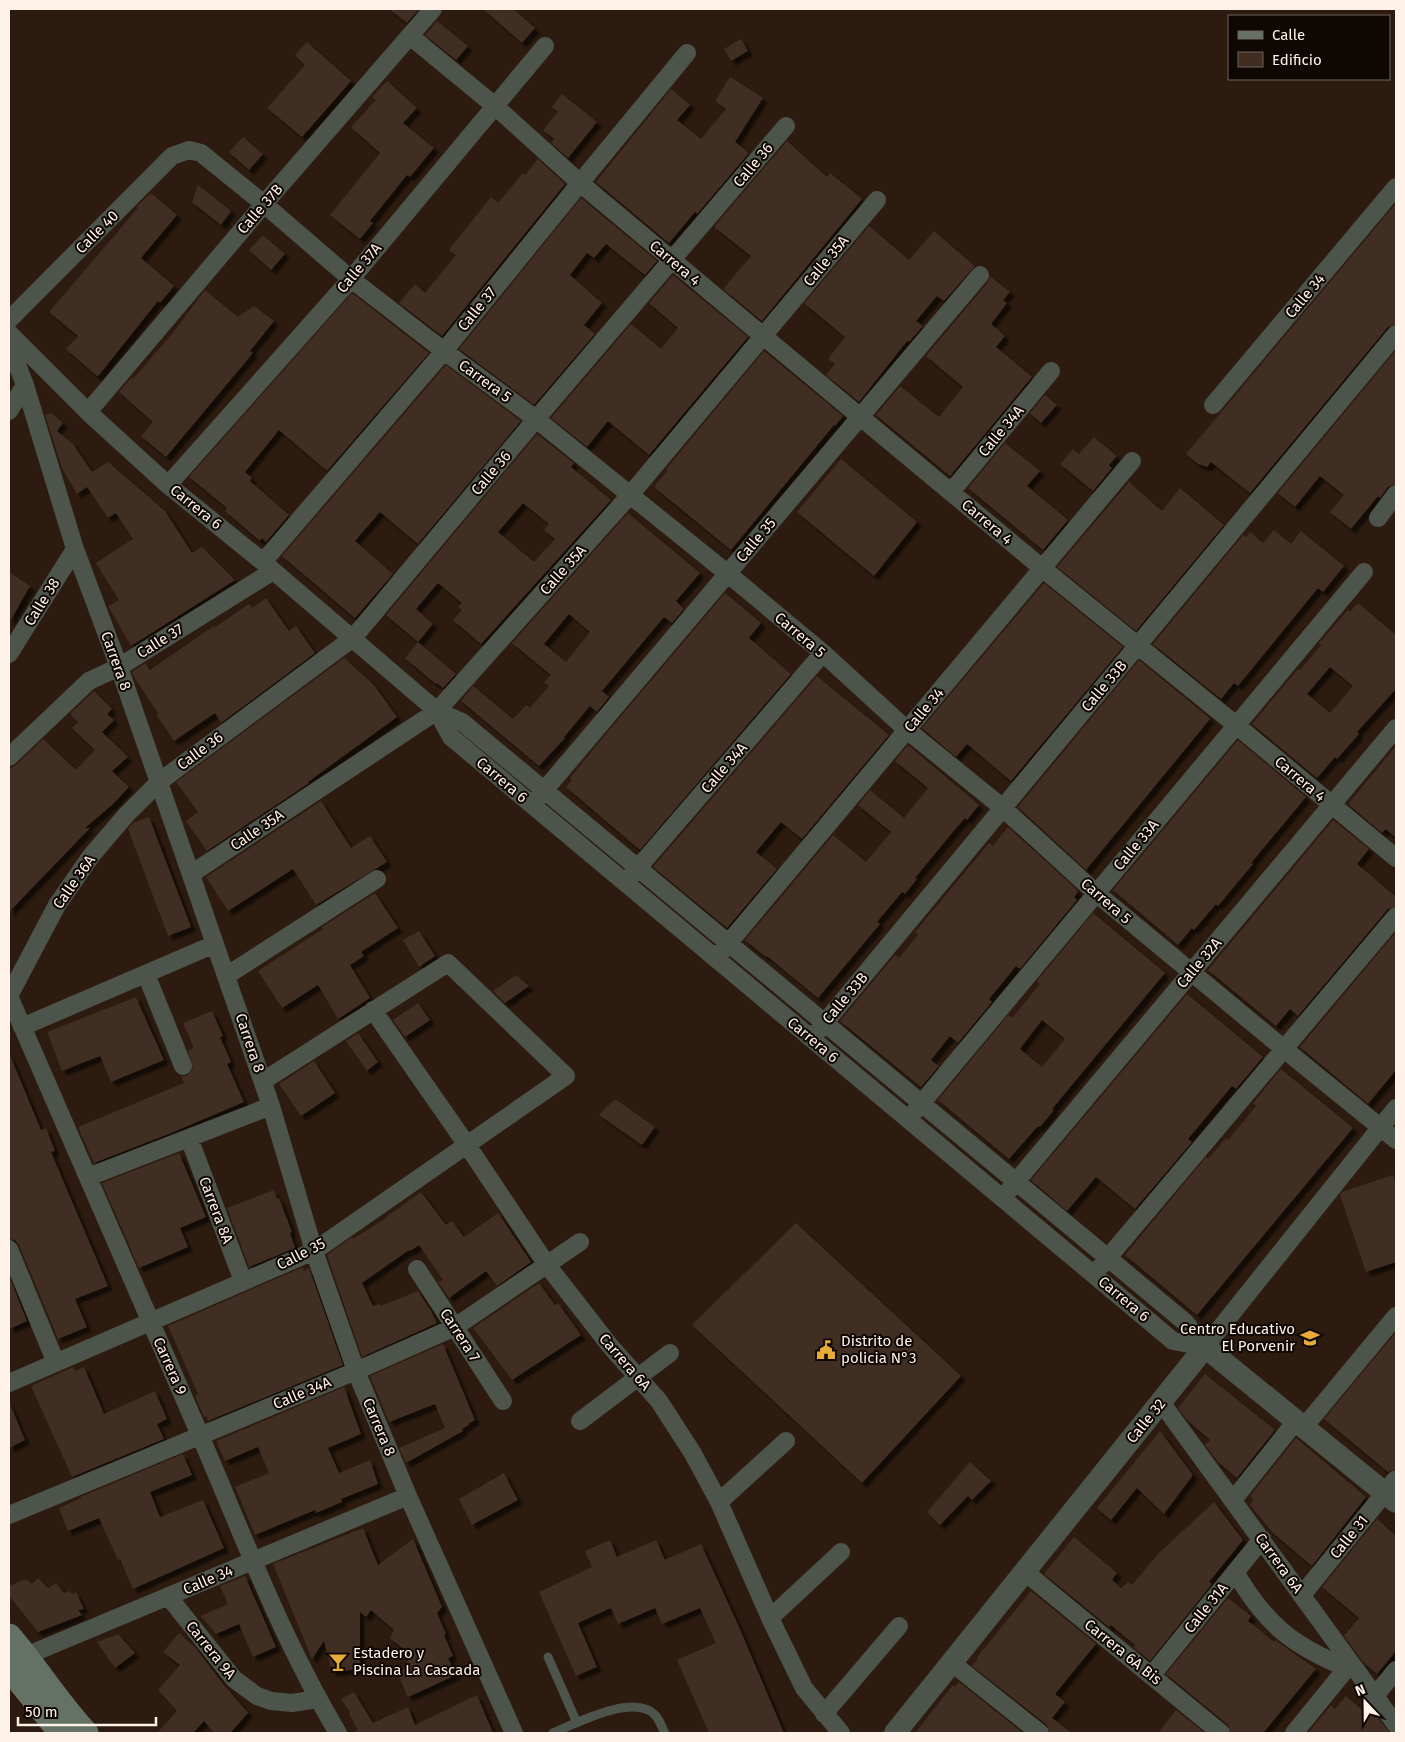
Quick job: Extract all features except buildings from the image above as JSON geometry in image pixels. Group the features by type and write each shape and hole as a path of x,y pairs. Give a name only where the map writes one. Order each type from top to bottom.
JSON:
{"main road":[{"path":"9,1636 14,1662 62,1733"},
{"path":"14,1662 86,1733"}],"street":[{"name":"Calle 37B","path":"88,412 264,204 433,9"},
{"name":"Carrera 4","path":"410,36 495,106 580,182 762,336 1396,858"},
{"name":"Calle 37A","path":"168,485 351,279 545,46"},
{"name":"Calle 37","path":"9,757 89,681 119,667 268,566 687,53"},
{"name":"Calle 36","path":"159,782 353,638 536,419 786,126"},
{"name":"Carrera 5","path":"189,150 201,153 351,279 536,419 727,573 823,653 907,730 1003,808 1096,893 1396,1140"},
{"name":"Calle 40","path":"9,320 172,156 189,150"},
{"name":"Calle 34","path":"1213,405 1396,187"},
{"name":"Calle 35A","path":"191,874 437,711 630,495 877,200"},
{"name":"Calle 35","path":"532,805 980,275"},
{"name":"Carrera 6","path":"9,333 88,412 168,485 268,566 437,711 462,722 1186,1323 1205,1347 1300,1424 1392,1491"},
{"name":"Calle 33B","path":"811,1038 1396,334"},
{"name":"Carrera 8","path":"9,344 25,385 75,549 119,667 272,1106 314,1251 356,1371 408,1496 514,1733"},
{"name":"Calle 34A","path":"950,492 1052,371"},
{"path":"9,411 25,385"},
{"name":"Calle 34","path":"716,958 1132,460"},
{"path":"1378,518 1396,494"},
{"name":"Calle 38","path":"9,654 75,549"},
{"name":"Calle 33A","path":"908,1119 1364,572"},
{"name":"Calle 34A","path":"625,883 823,653"},
{"name":"Carrera 6","path":"437,711 451,738 1173,1341 1205,1347"},
{"name":"Calle 32A","path":"1002,1198 1396,728"},
{"name":"Calle 36A","path":"10,987 57,905 91,856 126,815 159,782"},
{"path":"226,976 378,879"},
{"path":"1094,1274 1396,916"},
{"path":"22,1027 215,944"},
{"name":"Calle 35","path":"9,1383 314,1251 566,1076 448,963 373,1010"},
{"path":"146,974 183,1066"},
{"name":"Carrera 9","path":"10,987 22,1027 253,1561 318,1699 338,1733"},
{"path":"263,1081 373,1010"},
{"name":"Carrera 6A","path":"373,1010 467,1145 547,1265 611,1347 659,1401 692,1452 719,1502 770,1618 804,1688 841,1733"},
{"path":"88,1177 272,1106"},
{"name":"Calle 32","path":"895,1733 1396,1108"},
{"name":"Carrera 8A","path":"189,1138 243,1281"},
{"name":"Calle 34A","path":"9,1515 356,1371 455,1327 580,1242"},
{"path":"9,1249 56,1362"},
{"name":"Carrera 7","path":"417,1269 503,1401"},
{"path":"1233,1500 1396,1316"},
{"path":"580,1421 637,1376 670,1353"},
{"name":"Carrera 6A","path":"1161,1402 1302,1595 1349,1666 1375,1696 1396,1725"},
{"path":"719,1502 786,1441"},
{"name":"Calle 31","path":"1302,1595 1392,1491"},
{"name":"Calle 34","path":"14,1662 408,1496"},
{"name":"Calle 31A","path":"1151,1676 1262,1539"},
{"path":"770,1618 841,1552"},
{"name":"Carrera 6A Bis","path":"1025,1572 1221,1733"},
{"path":"1235,1572 1250,1598 1270,1621 1293,1641 1318,1656 1349,1666 1294,1733"},
{"name":"Carrera 9A","path":"168,1596 234,1679 257,1696 271,1701 292,1704 318,1699"},
{"path":"824,1714 898,1626"},
{"path":"952,1663 1040,1733"},
{"path":"1375,1696 1396,1670"}],"lane":[{"path":"548,1657 577,1723"},
{"path":"553,1733 618,1708 641,1706 655,1715 665,1733"}],"place":[{"name":"Centro Educativo El Porvenir","path":"1310,1338"},
{"name":"Distrito de policia N°3","path":"826,1350"},
{"name":"Estadero y Piscina La Cascada","path":"338,1662"}]}
